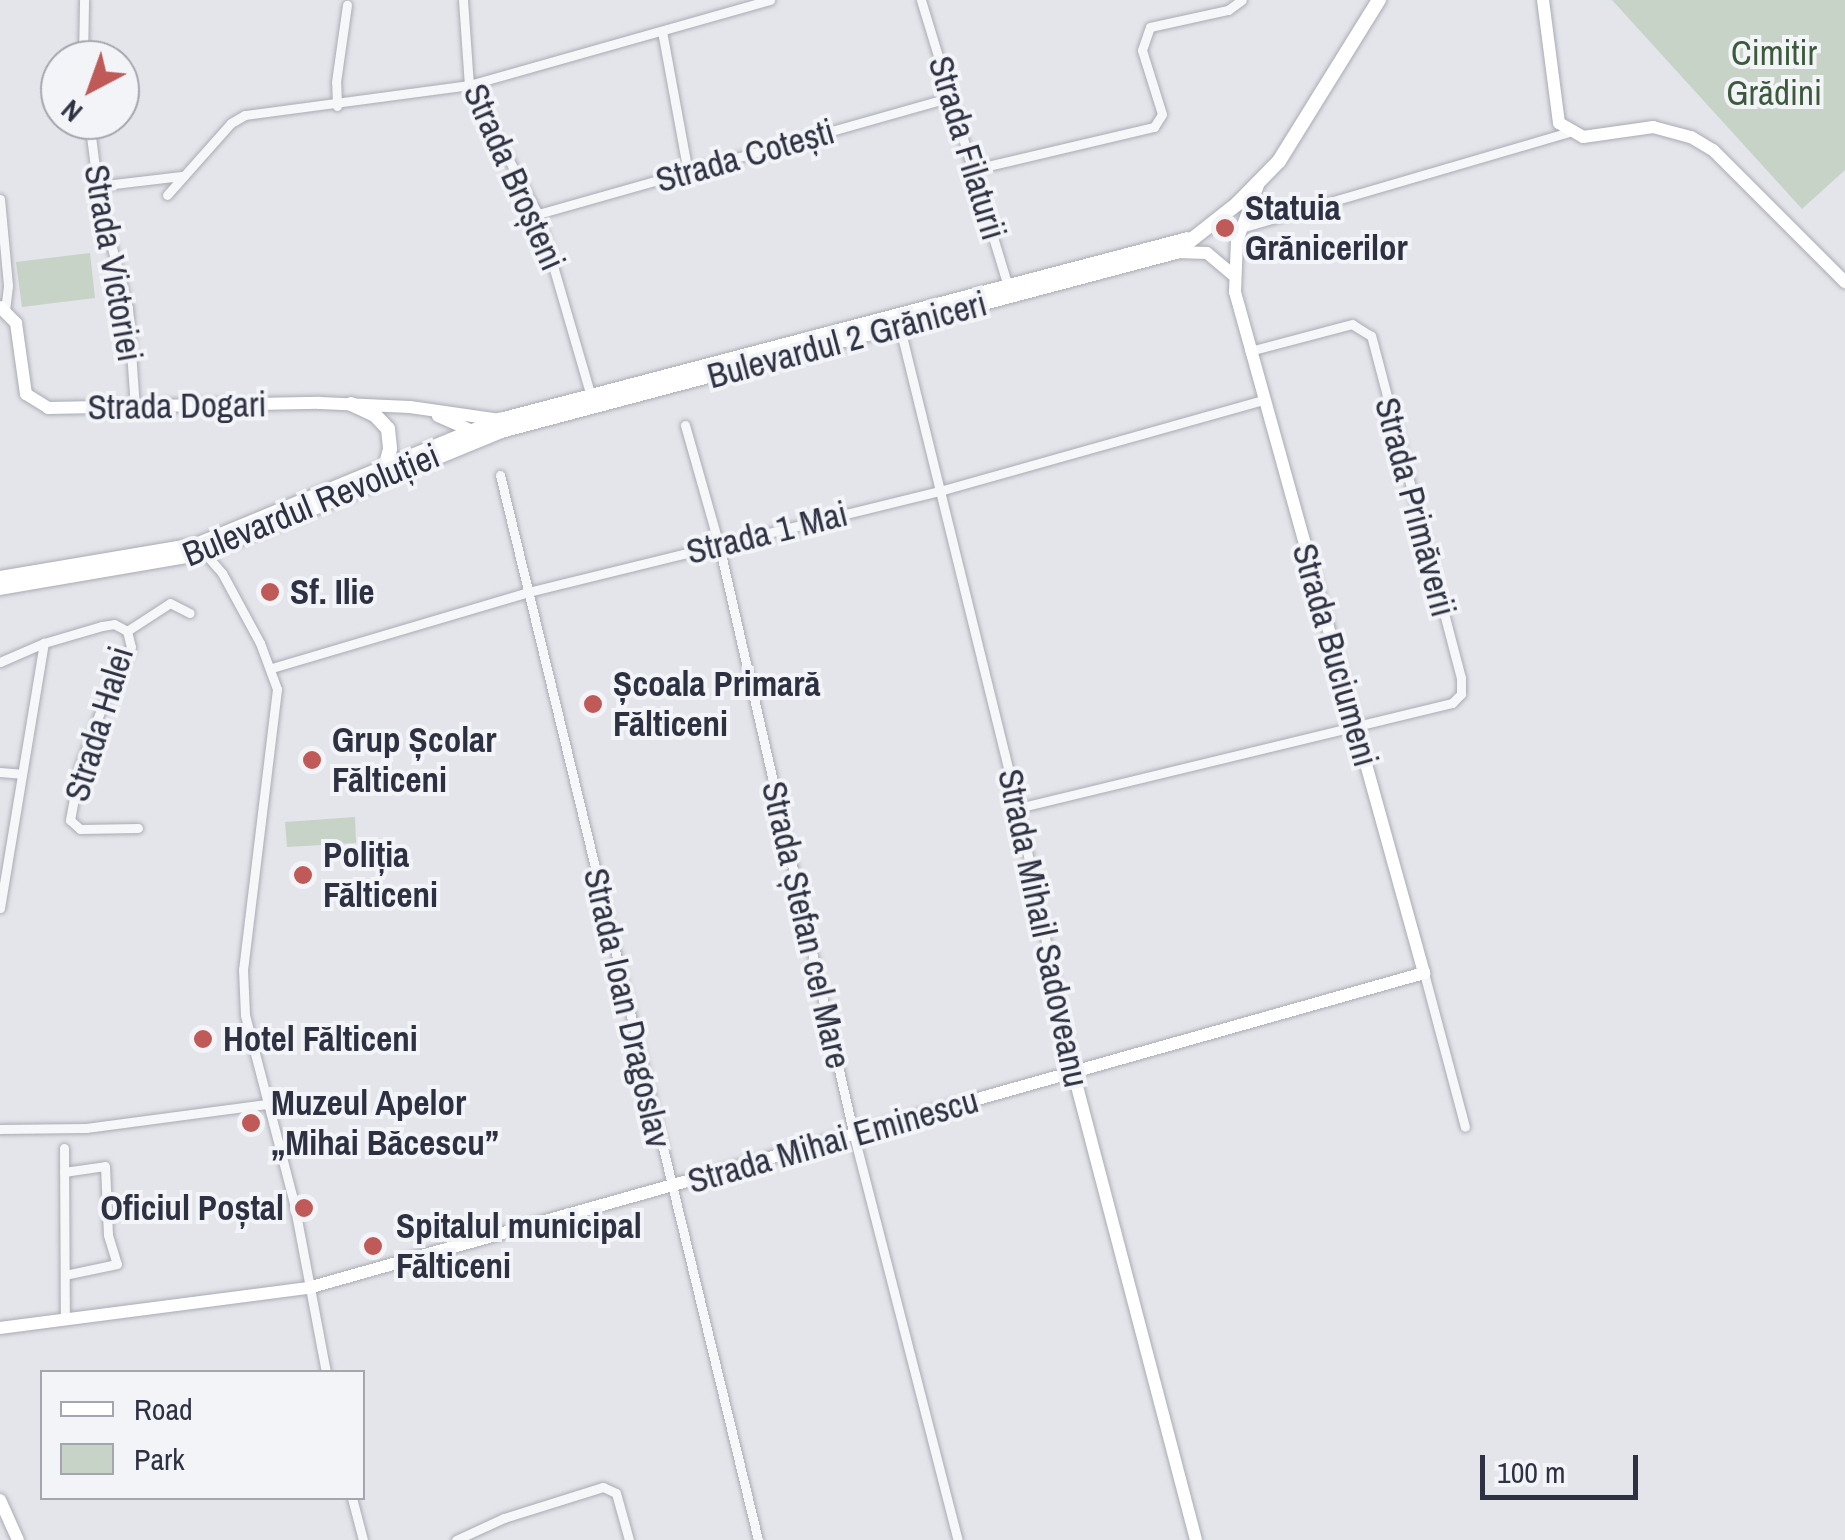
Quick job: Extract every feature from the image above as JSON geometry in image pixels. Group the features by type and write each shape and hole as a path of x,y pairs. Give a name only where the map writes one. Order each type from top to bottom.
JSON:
{"main road":[{"name":"Bulevardul 2 Grăniceri","path":"500,425 593,404 898,319 1176,252 1259,182 1306,123 1378,0"},
{"name":"Bulevardul 2 Grăniceri","path":"1010,291 1188,239"},
{"path":"351,404 375,415 388,429 390,449 386,464"},
{"name":"Bulevardul Revoluției","path":"0,578 200,549 386,464 500,425"},
{"name":"Bulevardul Revoluției","path":"0,588 200,549 477,433"}],"street":[{"path":"83,40 84,0"},
{"name":"Strada Broșteni","path":"463,0 472,84 538,214 593,404"},
{"path":"167,194 230,124 244,116 337,106 472,84 770,0"},
{"name":"Strada Filaturii","path":"921,0 1010,291"},
{"path":"1543,0 1554,109 1559,122 1582,137 1652,127 1690,137 1713,150 1845,282"},
{"path":"974,169 1154,128 1162,114 1142,50 1150,27 1239,4"},
{"path":"337,106 336,82 347,5"},
{"path":"662,31 688,172"},
{"name":"Strada Cotești","path":"538,214 951,97"},
{"path":"1242,228 1570,132"},
{"name":"Strada Victoriei","path":"91,140 97,186 128,308 136,407"},
{"path":"97,186 181,176"},
{"name":"Strada Buciumeni","path":"1259,182 1242,228 1234,276 1250,351 1465,1127"},
{"path":"0,199 8,286 2,309"},
{"path":"1176,252 1207,253 1234,276"},
{"name":"Strada Dogari","path":"2,309 16,323 26,394 36,405 351,404 426,410 500,425"},
{"name":"Strada Mihail Sadoveanu","path":"898,319 1018,808 1072,1071 1196,1540"},
{"name":"Strada Primăverii","path":"1250,351 1352,324 1366,330 1373,343 1463,687 1452,703 1355,723"},
{"name":"Strada 1 Mai","path":"272,668 528,592 943,490 1263,400"},
{"name":"Strada Dogari","path":"426,410 477,433"},
{"name":"Strada Ștefan cel Mare","path":"685,425 720,545 854,1136 958,1540"},
{"name":"Strada Ioan Dragoslav","path":"500,475 669,1188 758,1540"},
{"path":"200,549 222,573 272,668 277,690 243,969 245,1015 294,1203 326,1370"},
{"path":"127,631 170,603 190,613"},
{"name":"Strada Halei","path":"0,662 44,642 102,626 114,624 127,631 131,647 103,704 80,766 70,820 80,829 138,828"},
{"path":"0,908 44,642"},
{"path":"1018,808 1355,723"},
{"path":"0,772 22,774"},
{"name":"Strada Mihai Eminescu","path":"0,1328 308,1288 1424,973"},
{"path":"0,1129 86,1128 266,1104"},
{"path":"64,1148 65,1320"},
{"path":"64,1172 105,1166 108,1235 118,1264 65,1274"},
{"path":"456,1540 603,1487 616,1493 629,1540"},
{"path":"0,1500 18,1540"},
{"path":"353,1500 363,1540"}],"green space":[{"name":"Cimitir Grădini","path":"1612,0 1845,0 1845,170 1802,209"},
{"path":"90,253 95,298 22,307 16,262"},
{"path":"355,817 356,843 287,847 285,822"}],"place":[{"name":"Statuia Grănicerilor","path":"1225,228"},
{"name":"Sf. Ilie","path":"270,592"},
{"name":"Școala Primară Fălticeni","path":"593,704"},
{"name":"Grup Școlar Fălticeni","path":"312,760"},
{"name":"Poliția Fălticeni","path":"303,875"},
{"name":"Hotel Fălticeni","path":"203,1039"},
{"name":"Muzeul Apelor „Mihai Băcescu”","path":"251,1123"},
{"name":"Oficiul Poștal","path":"304,1208"},
{"name":"Spitalul municipal Fălticeni","path":"373,1246"}]}
